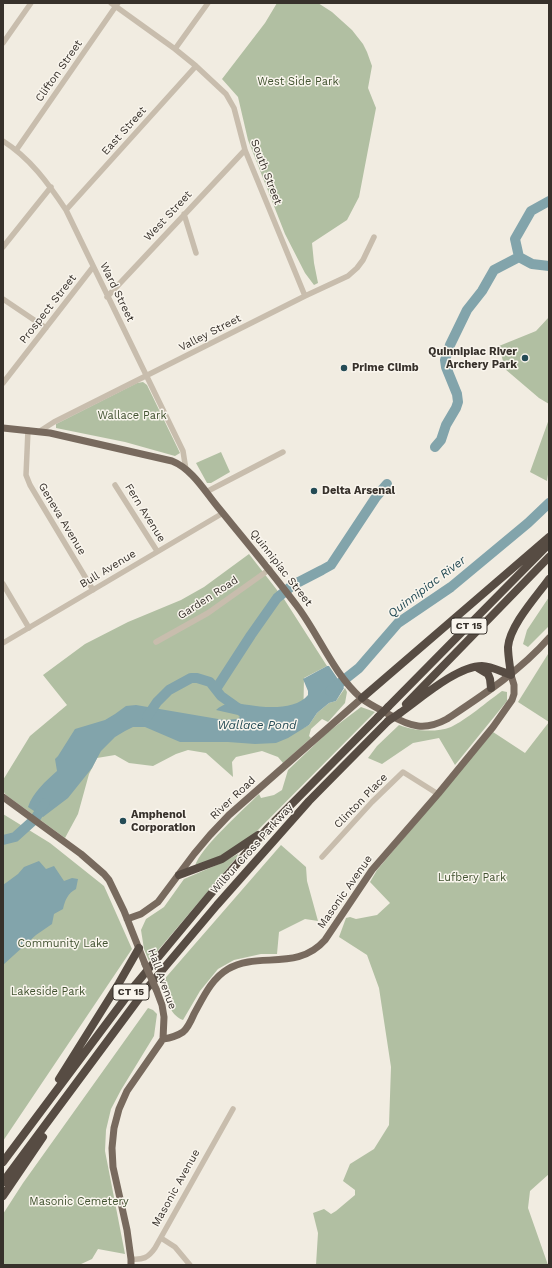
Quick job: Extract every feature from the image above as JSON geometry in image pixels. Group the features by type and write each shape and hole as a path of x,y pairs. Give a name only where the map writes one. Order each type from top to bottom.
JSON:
{"highway":[{"path":"362,698 549,537"},
{"name":"Wilbur Cross Parkway","path":"3,1162 136,984 267,829 549,544"},
{"name":"Wilbur Cross Parkway","path":"3,1182 143,993 217,905 309,801 388,721 399,712 549,557"},
{"path":"399,712 457,673 473,667 483,666 511,675 508,647 511,635 519,620 549,579"},
{"path":"473,667 483,670 488,674 491,688"},
{"path":"179,875 202,868 222,859 267,829"},
{"path":"23,1135 115,990 139,948"},
{"path":"3,1196 105,1044"}],"main road":[{"name":"Quinnipiac Street","path":"3,428 40,431 79,439 172,461 186,470 270,569 304,615 331,660 349,684 362,698 405,724 424,726 438,723 447,719 511,675 549,638"},
{"name":"Masonic Avenue","path":"163,1039 178,1034 188,1027 207,991 215,980 229,968 247,963 300,956 320,946 372,870 438,794 493,727 512,700 514,685 511,675"},
{"name":"River Road","path":"127,919 141,914 158,902 210,835 229,815 362,698"},
{"name":"Hall Avenue","path":"3,796 18,809 81,854 109,880 127,919 162,1005 164,1017 163,1039"},
{"path":"131,1262 127,1230 113,1167 112,1148 114,1128 119,1109 127,1091 163,1039"}],"street":[{"path":"4,40 31,3"},
{"path":"175,49 208,3"},
{"name":"South Street","path":"115,4 196,66 226,94 234,108 245,150 305,296"},
{"name":"Clifton Street","path":"17,150 115,4"},
{"name":"East Street","path":"66,210 196,66"},
{"name":"Ward Street","path":"3,141 17,150 36,168 66,210 183,451 186,470"},
{"name":"West Street","path":"108,297 245,150"},
{"path":"3,247 51,187"},
{"path":"184,214 196,253"},
{"name":"Valley Street","path":"40,431 54,422 305,296 348,276 363,260 374,237"},
{"name":"Prospect Street","path":"3,383 93,267"},
{"path":"3,299 46,328"},
{"name":"Geneva Avenue","path":"28,430 26,475 30,485 93,590"},
{"path":"206,492 283,452"},
{"name":"Fern Avenue","path":"116,485 157,551"},
{"name":"Bull Avenue","path":"3,643 223,513"},
{"name":"Garden Road","path":"156,642 208,613 270,569"},
{"path":"3,584 29,628"},
{"name":"Clinton Place","path":"322,857 372,802 403,772 438,794"},
{"name":"Masonic Avenue","path":"131,1262 142,1260 150,1255 233,1109"},
{"path":"161,1238 175,1247 190,1265"}],"green space":[{"name":"West Side Park","path":"277,3 318,3 332,12 352,30 363,44 372,66 368,88 376,108 359,197 347,220 312,243 318,283 314,285 305,273 285,234 248,140 238,97 222,79 265,23"},
{"name":"Quinnipiac River Archery Park","path":"549,317 549,404 539,398 505,369 499,346 536,331"},
{"name":"Wallace Park","path":"143,382 147,385 180,453 175,456 125,442 56,428 56,424 137,383"},
{"path":"549,419 549,468 547,481 530,472"},
{"path":"221,452 230,472 211,483 207,483 196,463"},
{"path":"249,554 284,599 327,666 304,678 303,728 309,725 317,713 329,703 336,701 345,688 347,692 345,703 328,722 322,719 311,729 309,736 311,738 283,763 278,757 262,751 236,757 232,762 233,777 206,753 188,750 176,754 153,766 129,763 115,755 97,758 89,774 78,814 65,838 6,795 3,791 3,780 30,736 67,705 43,675 85,644 128,622 181,600 204,587"},
{"path":"549,597 549,626 528,647 523,644 527,630"},
{"path":"548,654 549,655 549,722 518,702"},
{"path":"502,691 507,692 507,701 455,765 439,738 413,743 382,764 368,758 377,746 399,725 411,729 431,731 445,729 457,724"},
{"path":"361,707 375,712 255,833 222,856 195,866 213,839 259,794 261,798 274,795 282,790 288,770 328,732"},
{"name":"Lufbery Park","path":"549,722 549,1174 530,1191 528,1208 548,1265 316,1265 318,1233 313,1213 324,1209 331,1214 355,1195 355,1190 343,1181 350,1164 374,1149 389,1125 391,1067 379,988 367,955 339,937 346,918 350,917 356,919 377,915 390,903 370,882 377,870 493,732 525,753"},
{"name":"Community Lake","path":"3,814 50,843 104,886 132,949 3,1141"},
{"path":"281,845 306,867 307,881 318,921 305,919 279,932 277,954 261,954 234,960 218,969 200,991 183,1020 178,1018 168,1004 161,983"},
{"path":"238,854 149,961 144,949 141,930 146,919 164,907 184,879"},
{"name":"Masonic Cemetery","path":"148,1008 157,1014 154,1036 111,1109 106,1130 105,1151 125,1254 98,1249 92,1259 79,1265 3,1265 3,1214 23,1183"}],"water":[{"name":"Wallace Pond","path":"329,666 344,688 336,701 329,703 317,713 309,725 288,738 276,743 255,744 228,742 180,742 145,727 133,727 115,737 101,751 92,768 68,798 43,817 28,807 36,792 57,771 55,759 75,729 105,720 126,706 136,705 224,720 237,719 240,717 238,715 216,710 228,703 272,707 289,706 303,700 308,695 303,679"},
{"path":"39,861 46,869 54,866 64,881 72,878 78,879 76,889 67,897 63,909 54,914 52,924 36,935 3,965 3,885 18,874 24,867"}],"waterway":[{"name":"Quinnipiac River","path":"549,201 531,211 515,239 519,257 532,264 549,266"},
{"name":"Quinnipiac River","path":"435,447 441,440 446,425 458,402 457,394 446,367 445,360 450,345 467,310 482,291 494,270 519,257"},
{"name":"Quinnipiac River","path":"216,689 277,598 293,585 331,565 376,497 387,484"},
{"name":"Quinnipiac River","path":"330,691 359,668 398,623 451,587 528,523 549,503"},
{"name":"Quinnipiac River","path":"147,717 157,702 169,690 191,678 197,678 210,682 221,696 242,711"},
{"name":"Quinnipiac River","path":"3,840 15,837 35,819 45,803"}],"place":[{"name":"Quinnipiac River Archery Park","path":"525,358"},
{"name":"Prime Climb","path":"344,368"},
{"name":"Delta Arsenal","path":"314,491"},
{"name":"Amphenol Corporation","path":"123,821"}],"park label":[{"name":"Lakeside Park","path":"48,992"}]}
